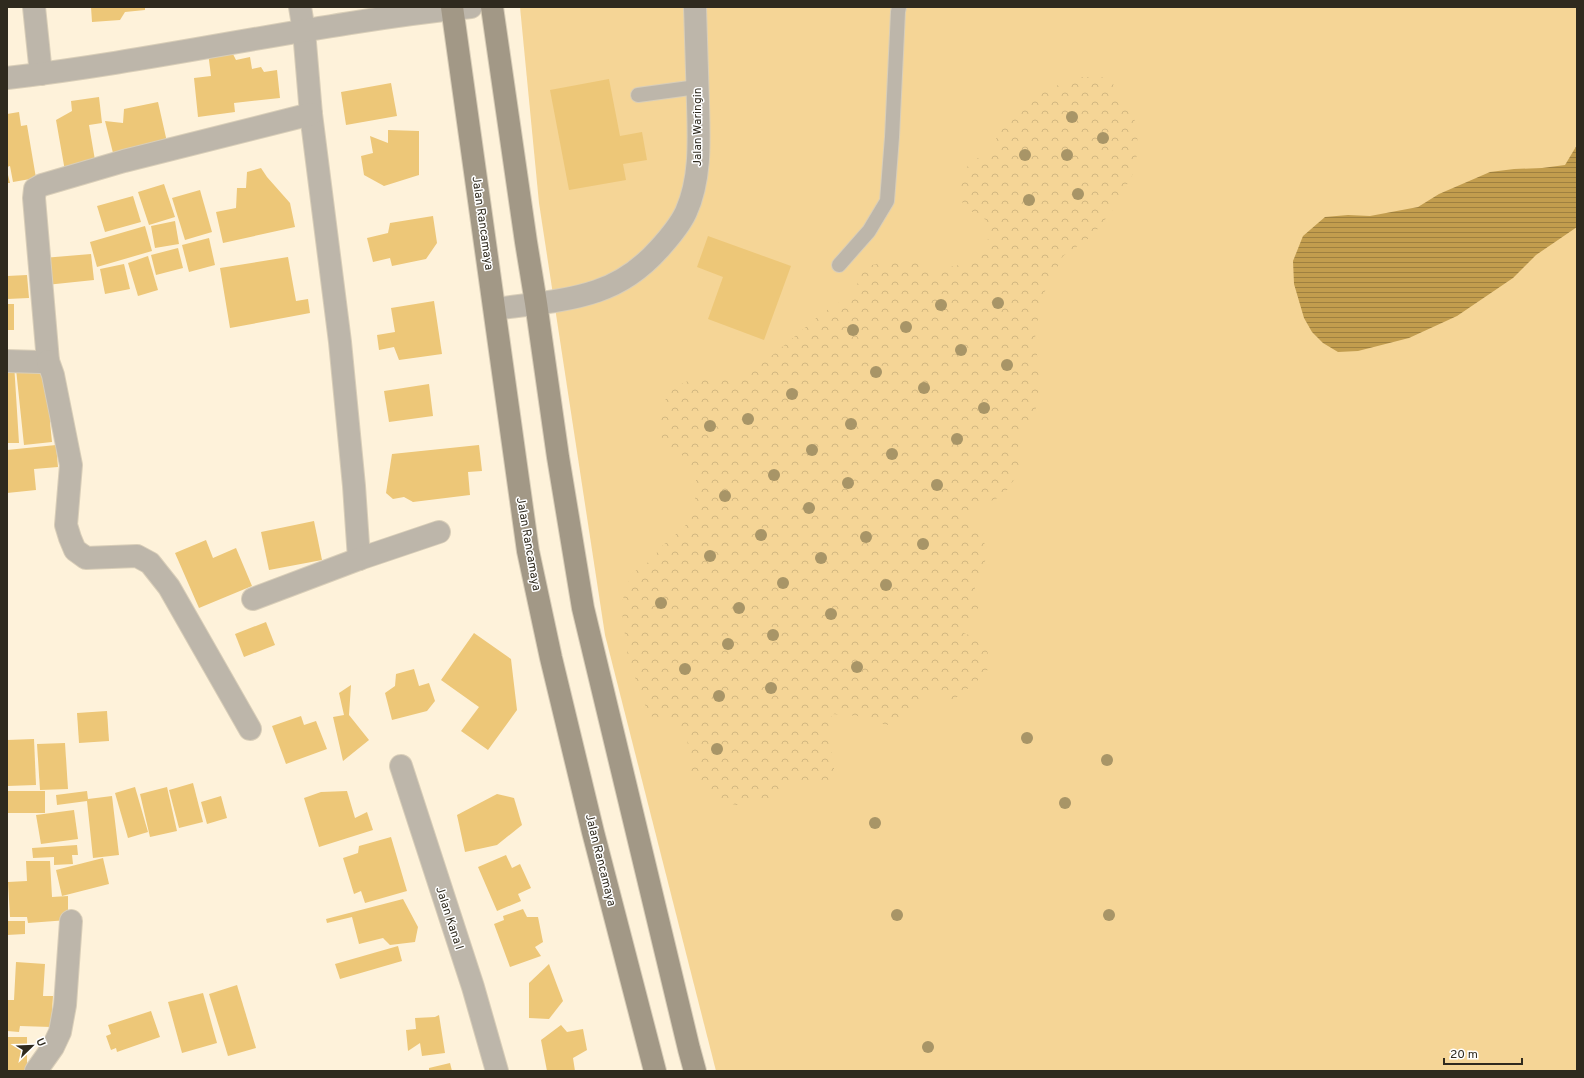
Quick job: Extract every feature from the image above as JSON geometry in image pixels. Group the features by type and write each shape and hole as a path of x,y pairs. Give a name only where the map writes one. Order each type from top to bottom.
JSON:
{"street":[{"path":"34,7 41,74"},
{"path":"300,7 304,30 311,114 341,357 354,486 359,559"},
{"path":"492,7 558,456 583,608 695,1071"},
{"name":"Jalan Waringin","path":"495,309 577,296 598,291 617,282 637,270 652,257 686,213 698,167 695,7"},
{"path":"7,78 171,54 304,30 458,8"},
{"name":"Jalan Rancamaya","path":"458,8 516,469 533,574 551,658 586,802 655,1071"},
{"path":"250,729 169,587 150,563 137,556 86,558 75,550 70,538 66,524 72,465 53,375 48,361 34,198 35,189 42,184 124,161 311,114"},
{"path":"7,361 48,361"},
{"path":"253,599 359,559 439,532"},
{"name":"Jalan Kana I","path":"401,766 473,988 497,1071"},
{"path":"36,1071 53,1047 60,1032 65,1005 71,921"}],"lane":[{"path":"839,265 869,231 887,200 899,7"},
{"path":"638,95 697,87"}],"green space":[{"path":"520,7 1577,7 1577,1071 716,1071 605,635 539,203"},
{"path":"1077,77 1102,77 1114,85 1138,126 1136,168 1115,207 1092,236 1063,256 1041,299 1035,338 1039,371 1038,405 1017,439 1022,467 1004,495 976,508 966,522 982,538 986,549 986,555 985,562 975,584 980,606 966,623 964,633 975,639 988,652 989,664 987,671 954,700 931,692 904,720 887,725 857,716 832,714 830,739 835,776 819,785 795,781 786,793 759,802 736,805 716,800 702,789 690,773 687,736 675,720 649,716 628,658 621,605 631,574 650,561 663,545 681,530 692,518 696,493 696,471 681,454 662,441 659,415 670,389 699,376 731,380 768,359 821,314 857,291 857,285 861,274 872,265 898,260 938,269 975,262 984,253 989,235 986,220 964,207 958,189 969,163 990,151 1003,125 1028,98"}],"shaded area":[{"path":"1577,145 1577,227 1536,255 1513,278 1457,316 1409,338 1358,351 1338,352 1323,343 1312,332 1304,318 1294,284 1293,261 1303,236 1325,217 1348,215 1370,216 1418,207 1439,194 1490,172 1565,165"}],"building":[{"path":"91,7 145,7 145,10 125,12 120,20 92,22"},
{"path":"230,48 236,60 250,57 252,69 261,67 264,72 277,70 280,98 234,103 235,112 198,117 194,78 211,76 208,52"},
{"path":"609,79 620,136 642,132 647,160 623,164 626,180 569,190 550,90"},
{"path":"391,83 397,116 346,125 341,92"},
{"path":"99,97 102,123 89,125 96,166 65,171 56,120 72,111 71,101"},
{"path":"158,102 167,142 113,153 105,121 123,123 124,109"},
{"path":"19,112 21,126 27,125 36,178 13,182 10,166 7,167 7,114"},
{"path":"388,130 419,131 419,175 384,186 364,175 361,156 373,153 370,136 388,143"},
{"path":"261,168 290,203 295,227 223,243 216,212 236,208 237,188 246,188 247,172"},
{"path":"7,171 10,183 7,183"},
{"path":"164,184 175,217 149,225 138,192"},
{"path":"200,190 212,232 185,240 172,198"},
{"path":"133,196 141,222 105,232 97,206"},
{"path":"433,216 437,243 426,259 392,266 390,258 373,262 367,238 388,233 390,223"},
{"path":"175,221 179,244 155,248 151,226"},
{"path":"145,226 152,251 97,267 90,242"},
{"path":"708,236 791,266 764,340 708,319 723,277 697,267"},
{"path":"209,238 215,265 189,272 182,245"},
{"path":"178,248 183,268 156,275 151,255"},
{"path":"91,254 94,280 46,285 43,258"},
{"path":"148,256 158,290 138,296 128,263"},
{"path":"288,257 296,301 308,299 310,313 230,328 220,268"},
{"path":"124,264 130,289 105,294 100,269"},
{"path":"27,275 29,298 7,299 7,276"},
{"path":"434,301 442,354 399,360 394,347 379,350 377,335 395,332 391,308"},
{"path":"7,304 14,304 14,330 7,330"},
{"path":"14,363 19,443 7,443 7,364"},
{"path":"45,366 56,421 50,422 52,442 24,445 16,369"},
{"path":"429,384 433,416 389,422 384,391"},
{"path":"56,445 58,467 34,469 36,490 7,493 7,450"},
{"path":"479,445 482,471 468,472 470,495 413,502 404,497 393,499 386,493 392,454"},
{"path":"314,521 322,560 269,570 261,532"},
{"path":"206,540 213,558 236,548 252,586 199,608 175,553"},
{"path":"266,622 275,645 244,657 235,634"},
{"path":"474,633 511,659 517,710 488,750 461,731 479,707 441,680"},
{"path":"414,669 419,686 429,683 435,701 427,711 392,720 385,693 395,686 396,674"},
{"path":"351,685 349,715 369,740 343,761 333,717 344,715 339,693"},
{"path":"107,711 109,741 79,743 77,713"},
{"path":"301,716 304,725 316,721 327,749 286,764 272,726"},
{"path":"34,739 36,785 7,786 7,740"},
{"path":"65,743 68,789 40,790 37,744"},
{"path":"193,783 203,822 179,828 169,790"},
{"path":"135,787 148,832 128,838 115,793"},
{"path":"167,787 177,831 150,837 140,794"},
{"path":"7,791 45,791 45,813 7,813"},
{"path":"87,791 88,799 112,796 119,855 93,858 87,801 57,805 56,795"},
{"path":"347,791 355,818 367,812 373,830 319,847 304,798 321,792"},
{"path":"497,794 514,798 522,825 497,845 465,852 457,815"},
{"path":"221,796 227,818 207,824 201,802"},
{"path":"74,810 78,839 41,844 36,815"},
{"path":"391,837 407,891 365,903 361,891 354,894 343,858 358,853 359,846"},
{"path":"77,845 78,855 72,855 73,864 54,865 54,857 33,858 32,848"},
{"path":"506,855 512,868 520,864 531,888 518,894 521,901 497,911 478,867"},
{"path":"103,858 109,884 62,896 56,870"},
{"path":"26,861 50,861 52,897 68,896 68,920 28,923 27,917 10,917 8,882 27,881"},
{"path":"403,899 418,927 415,942 390,945 383,938 359,944 352,917 327,923 326,919"},
{"path":"523,909 527,917 538,917 543,942 535,947 541,956 510,967 494,924 504,920 503,916"},
{"path":"7,921 25,921 25,934 7,935"},
{"path":"398,946 402,961 340,979 335,964"},
{"path":"16,962 45,964 43,996 53,996 51,1027 20,1026 19,1032 7,1031 7,1000 14,1000"},
{"path":"549,964 563,1001 549,1019 529,1018 529,983"},
{"path":"237,985 256,1048 228,1056 209,994"},
{"path":"203,993 217,1043 182,1053 168,1002"},
{"path":"151,1011 160,1037 117,1052 116,1048 111,1050 106,1036 111,1034 108,1025"},
{"path":"439,1015 445,1053 422,1056 420,1043 408,1051 406,1030 416,1029 415,1018 435,1017"},
{"path":"561,1025 567,1032 583,1029 587,1050 573,1058 575,1071 547,1071 541,1040"},
{"path":"7,1037 27,1037 27,1071 7,1071"},
{"path":"450,1063 452,1071 429,1071 429,1068"}]}
